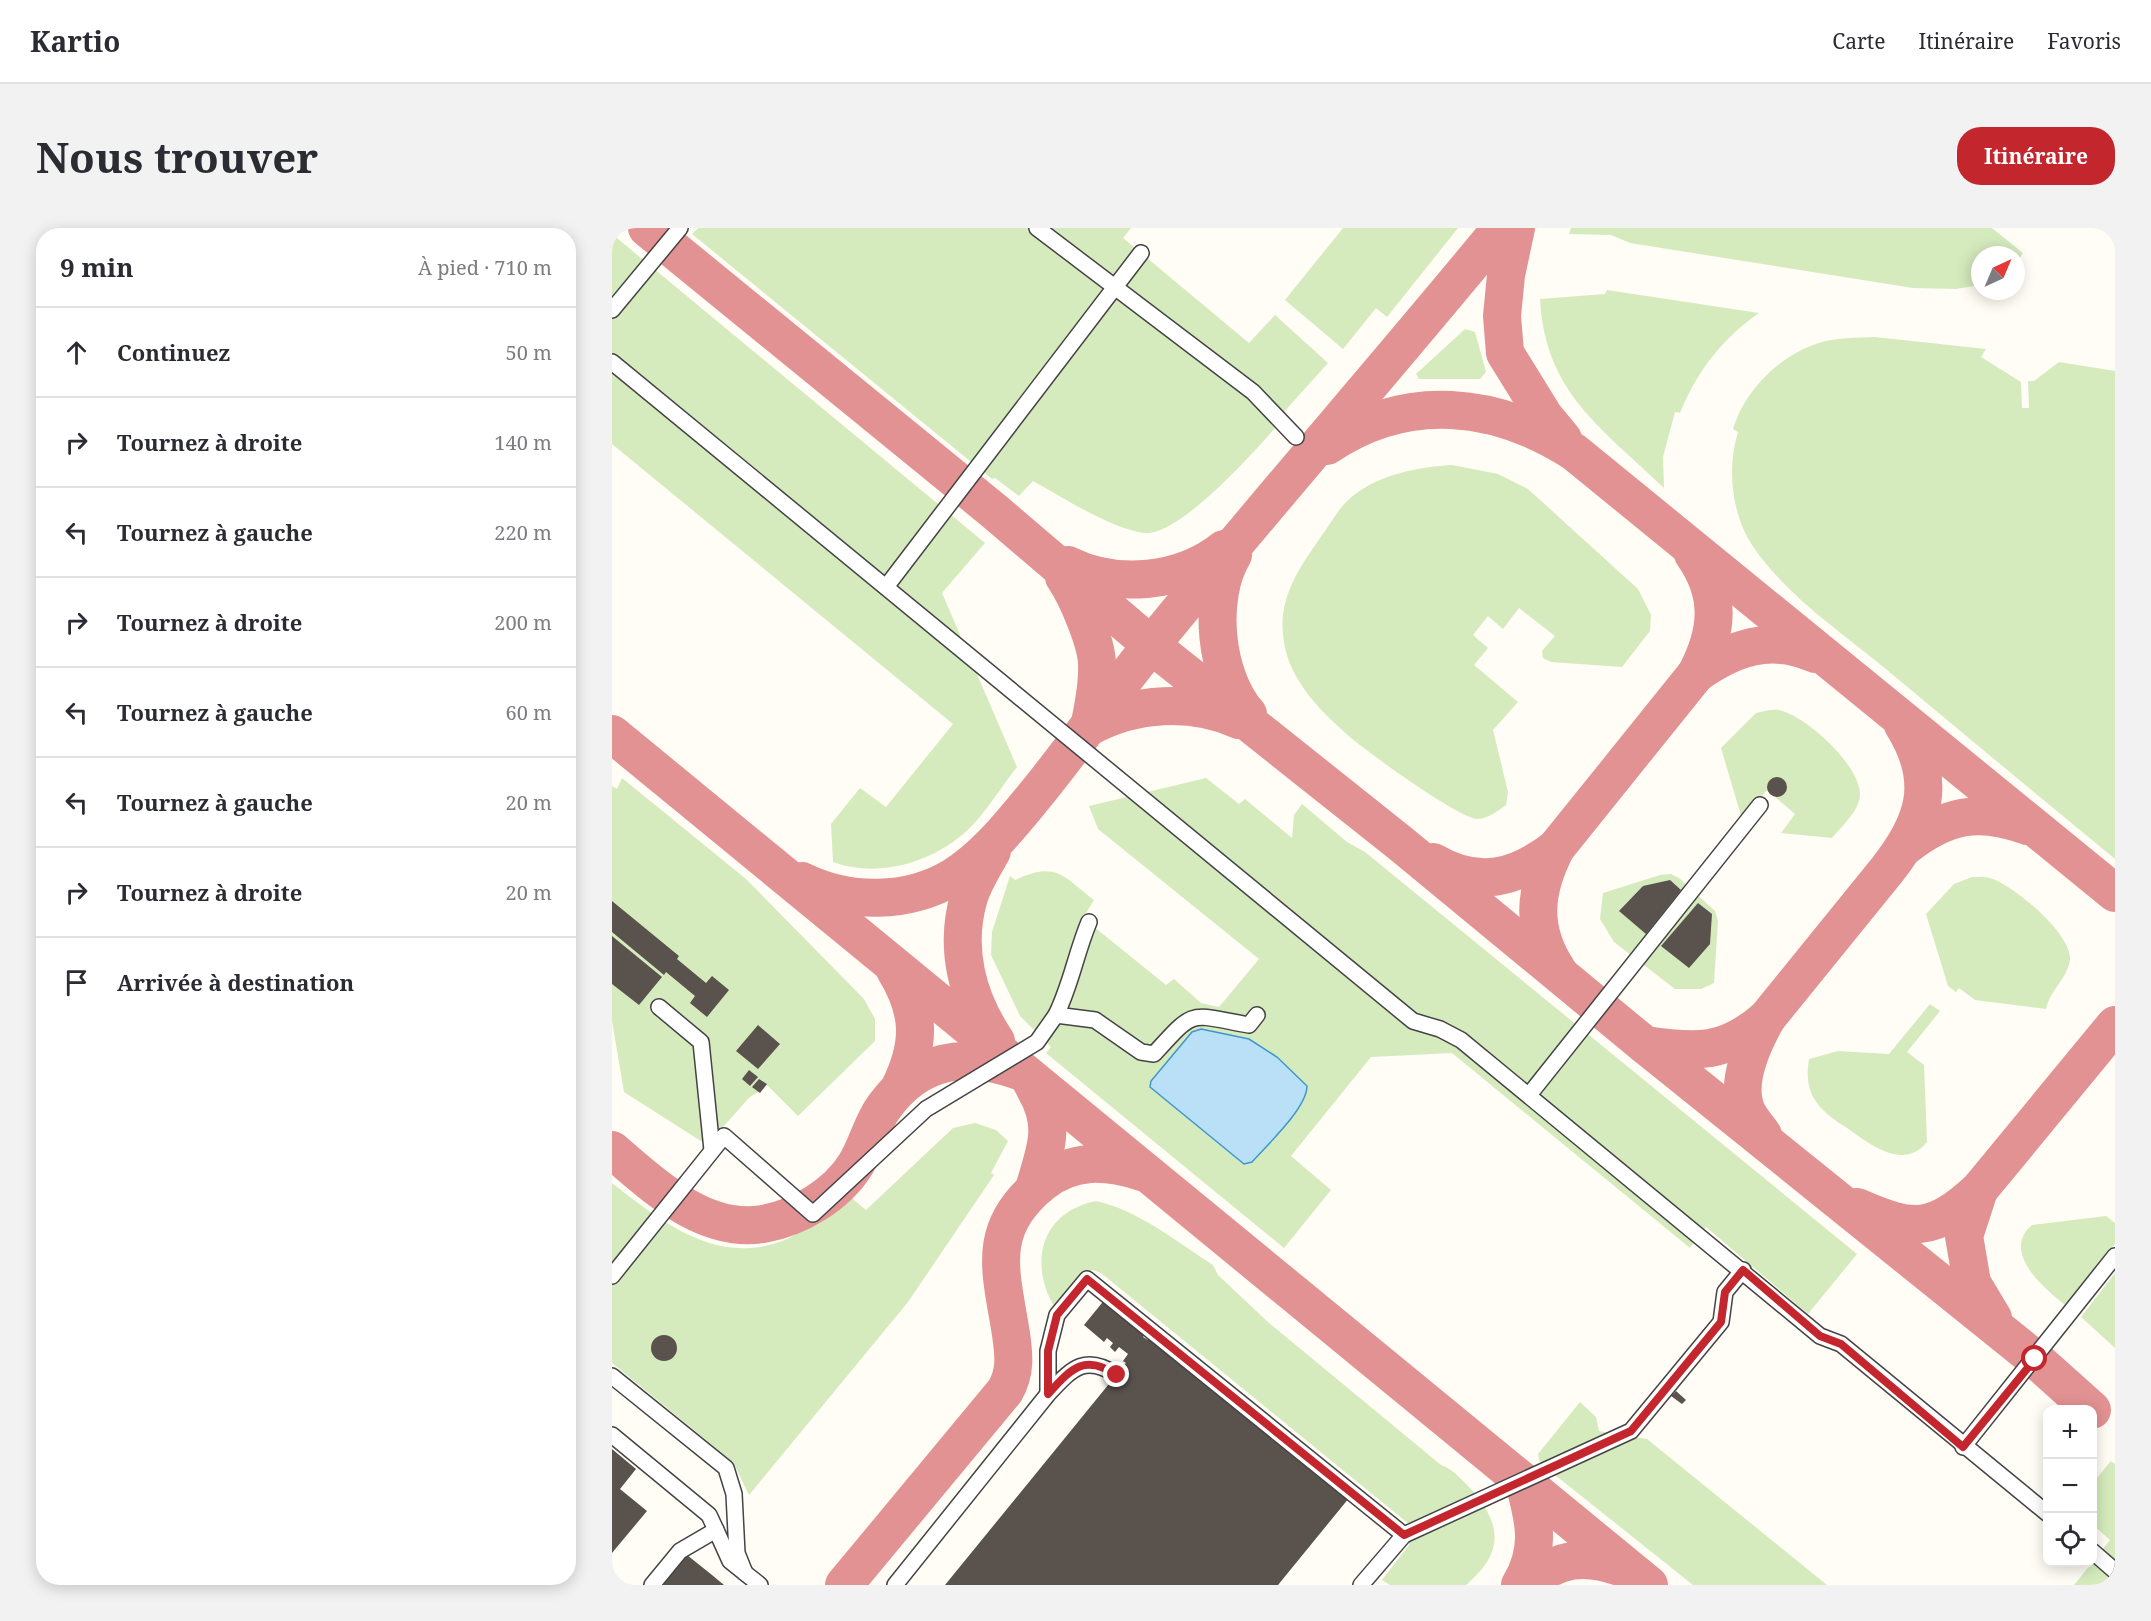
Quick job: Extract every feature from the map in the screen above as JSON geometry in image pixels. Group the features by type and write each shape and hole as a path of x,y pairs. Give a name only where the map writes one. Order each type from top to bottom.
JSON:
{"lane":[{"path":"612,310 680,228"},
{"path":"1037,228 1253,392 1296,437"},
{"path":"886,587 1141,253"},
{"path":"612,362 1413,1021 1461,1040 1743,1270 1820,1336 1841,1344 1963,1447 2047,1513"},
{"path":"1529,1095 1760,805"},
{"path":"612,1276 724,1136 813,1214 926,1109 1037,1042 1056,1015 1073,976 1080,943 1089,922"},
{"path":"659,1007 701,1042 712,1150"},
{"path":"1056,1015 1095,1020 1142,1052 1154,1054 1185,1020 1190,1018 1196,1016 1249,1025 1257,1015"},
{"path":"1963,1447 2115,1256"},
{"path":"1360,1585 1404,1535 1631,1431 1721,1322 1725,1292 1743,1270"},
{"path":"1048,1394 1048,1351 1057,1315 1087,1279 1404,1535"},
{"path":"895,1585 1069,1371 1083,1364 1104,1366 1117,1375"},
{"path":"612,1376 726,1468 734,1494 737,1553 745,1573"},
{"path":"612,1435 709,1515 730,1562 760,1585"},
{"path":"652,1585 680,1551 716,1530"},
{"path":"2097,1555 2115,1570 2114,1585"}],"green space":[{"path":"698,228 1131,228 1123,238 1249,343 1275,315 1328,363 1273,424 1275,428 1264,440 1195,508 1159,530 1145,533 1132,531 1088,512 1033,481 1019,496 995,478 992,479 692,234"},
{"path":"1343,228 1458,228 1387,317 1376,308 1343,349 1285,300"},
{"path":"1571,228 1992,228 2014,246 1971,246 1971,286 1956,289 1913,288 1630,243 1611,235 1569,234"},
{"path":"612,234 985,543 942,593 1017,767 984,812 969,828 933,854 917,861 883,868 849,867 833,862 831,824 860,788 886,807 953,724 612,444"},
{"path":"1607,290 1759,313 1722,345 1694,383 1680,413 1675,412 1663,457 1664,488 1599,427 1581,406 1565,384 1553,360 1544,332 1540,299 1605,294"},
{"path":"1465,329 1475,332 1486,372 1480,379 1419,379 1416,374"},
{"path":"1875,337 1986,349 1981,357 2021,382 2022,408 2029,408 2028,381 2034,381 2059,362 2115,371 2115,859 1795,595 1752,545 1739,519 1732,475 1738,432 1733,429 1755,388 1778,365 1819,343 1847,338"},
{"path":"1452,465 1498,474 1528,489 1638,589 1651,615 1650,631 1622,667 1551,662 1543,658 1542,651 1555,636 1519,608 1503,629 1488,616 1473,635 1488,648 1474,665 1518,702 1493,730 1508,792 1506,805 1481,819 1467,816 1452,808 1414,784 1351,738 1304,689 1290,664 1283,634 1284,606 1293,582 1306,558 1350,498 1376,482 1406,471"},
{"path":"1781,710 1793,715 1819,733 1832,745 1852,771 1858,784 1859,802 1832,838 1781,833 1795,814 1767,790 1742,819 1721,748 1756,713"},
{"path":"622,778 746,879 864,999 875,1019 875,1041 798,1116 767,1085 748,1099 722,1128 704,1143 624,1092 612,1021 612,786 617,789"},
{"path":"1206,778 1239,804 1245,799 1292,838 1294,815 1302,804 1347,842 1365,852 1857,1254 1808,1314 1706,1227 1690,1248 1452,1053 1371,1057 1291,1156 1331,1190 1284,1248 1046,1053 1051,1047 1020,1016 991,955 992,932 1010,876 1015,880 1029,874 1050,871 1066,878 1094,900 1083,918 1166,985 1174,979 1201,1003 1219,1007 1259,959 1098,829 1089,806"},
{"path":"1671,874 1679,878 1715,911 1718,921 1714,983 1701,989 1675,989 1614,942 1600,919 1603,893 1660,875"},
{"path":"1972,877 1990,878 2000,882 2026,900 2051,924 2068,948 2069,966 2046,1009 1975,1000 1959,988 1956,992 1948,986 1926,914 1954,884"},
{"path":"1930,1004 1940,1011 1907,1052 1924,1065 1927,1142 1918,1150 1898,1155 1878,1148 1834,1119 1819,1106 1809,1086 1809,1059 1838,1051 1889,1054"},
{"path":"975,1123 996,1130 1008,1141 991,1173 994,1175 908,1302 749,1495 733,1462 612,1363 612,1183 651,1213 693,1237 715,1245 738,1248 762,1247 787,1239 803,1230 847,1194 866,1210 953,1128"},
{"path":"1096,1201 1112,1205 1142,1219 1213,1265 1218,1275 1269,1323 1441,1465 1460,1478 1481,1501 1493,1526 1495,1538 1493,1549 1479,1573 1466,1585 1390,1585 1382,1580 1409,1545 1409,1524 1101,1273 1093,1270 1084,1273 1055,1308 1042,1274 1045,1242 1052,1228 1063,1216 1077,1207"},
{"path":"2106,1216 2115,1223 2115,1244 2065,1305 2029,1270 2021,1247 2023,1236 2032,1225"},
{"path":"2115,1273 2115,1348 2081,1317"},
{"path":"1580,1402 1596,1417 1599,1431 1647,1439 1827,1585 1693,1585 1540,1463 1538,1454"},
{"path":"2111,1461 2115,1464 2115,1585 2074,1585 2088,1567 2097,1567 2097,1556 2110,1540 2097,1529 2097,1478"}],"water":[{"path":"1201,1029 1249,1039 1277,1057 1307,1086 1301,1105 1294,1115 1252,1162 1244,1164 1150,1087 1151,1081 1192,1032"}],"building":[{"path":"1773,777 1781,777 1787,783 1787,791 1781,797 1773,797 1767,791 1767,783"},
{"path":"1670,880 1681,890 1646,934 1619,911 1643,886"},
{"path":"612,901 679,956 677,959 706,983 712,976 729,990 707,1017 690,1003 695,996 666,972 664,975 612,932"},
{"path":"1698,903 1712,914 1710,944 1689,968 1661,946"},
{"path":"612,936 662,977 639,1005 612,984"},
{"path":"758,1025 780,1044 758,1069 736,1051"},
{"path":"749,1070 758,1077 750,1086 742,1079"},
{"path":"759,1079 767,1084 760,1093 752,1087"},
{"path":"1106,1298 1147,1332 1143,1337 1148,1340 1152,1336 1349,1498 1278,1585 945,1585 1126,1363 1123,1361 1128,1354 1119,1347 1115,1352 1110,1347 1113,1343 1107,1338 1104,1342 1084,1325"},
{"path":"664,1335 673,1339 677,1348 673,1357 664,1361 655,1357 651,1348 655,1339"},
{"path":"1676,1391 1686,1400 1682,1404 1671,1396"},
{"path":"612,1449 636,1469 620,1489 647,1511 612,1553"},
{"path":"687,1555 712,1575 724,1585 662,1585"}],"taxiway":[{"path":"647,228 994,511 1151,645 1400,843 1645,1045 2035,1359 2086,1405"},
{"path":"802,881 839,894 878,898 898,896 936,886 953,877 986,851 1032,799 1137,662 1501,228"},
{"path":"1516,228 1506,275 1502,316 1505,353 1544,416 1563,439"},
{"path":"1327,446 1357,429 1388,417 1420,411 1451,410 1483,414 1514,422 1574,452 2115,893"},
{"path":"1068,565 1087,573 1107,577 1148,579 1188,569 1224,549"},
{"path":"1558,971 1543,940 1538,910 1543,879 1556,848 1696,674 1709,643 1714,614 1712,599 1709,584 1693,554"},
{"path":"1233,555 1220,593 1218,637 1228,680 1248,714"},
{"path":"1064,577 1085,619 1096,654 1096,686 1090,723"},
{"path":"1696,674 1724,657 1752,647 1783,645 1815,654"},
{"path":"1089,727 1125,712 1163,706 1202,709 1239,720"},
{"path":"1645,1045 1680,1049 1710,1048 1738,1039 1752,1030 1767,1018 1887,870 1910,835 1918,818 1922,800 1921,765 1914,745 1903,725"},
{"path":"612,734 1649,1585"},
{"path":"1906,846 1935,827 1963,818 1993,817 2027,826"},
{"path":"1433,862 1466,875 1497,876 1527,867 1556,848"},
{"path":"992,851 969,897 965,916 963,954 977,1008 996,1041"},
{"path":"895,970 910,1000 915,1029 911,1057 899,1089"},
{"path":"1763,1135 1747,1112 1743,1089 1751,1051 1767,1018"},
{"path":"1857,1207 1894,1221 1909,1224 1922,1224 1949,1214 1979,1190 2115,1025"},
{"path":"612,1150 662,1191 700,1214 720,1222 741,1225 776,1221 803,1211 838,1186 856,1164 884,1107 898,1090 913,1078 946,1063 983,1062 1024,1073 1030,1079 1042,1103 1046,1115 1047,1139 1034,1189"},
{"path":"844,1585 1009,1384 1013,1370 1013,1356 1001,1271 1001,1252 1012,1217 1024,1200 1054,1175 1078,1166 1103,1164 1142,1172"},
{"path":"1979,1190 1964,1236 1972,1283 1993,1318"},
{"path":"1520,1585 1527,1572 1534,1546 1531,1509 1524,1482"},
{"path":"1524,1585 1548,1569 1572,1561 1597,1561 1625,1569"}],"route":[{"path":"1117,1375 1104,1366 1083,1364 1069,1371 1048,1394 1048,1351 1057,1315 1087,1279 1404,1535 1631,1431 1721,1322 1725,1292 1743,1270 1820,1336 1841,1344 1963,1447 2035,1359"}]}
